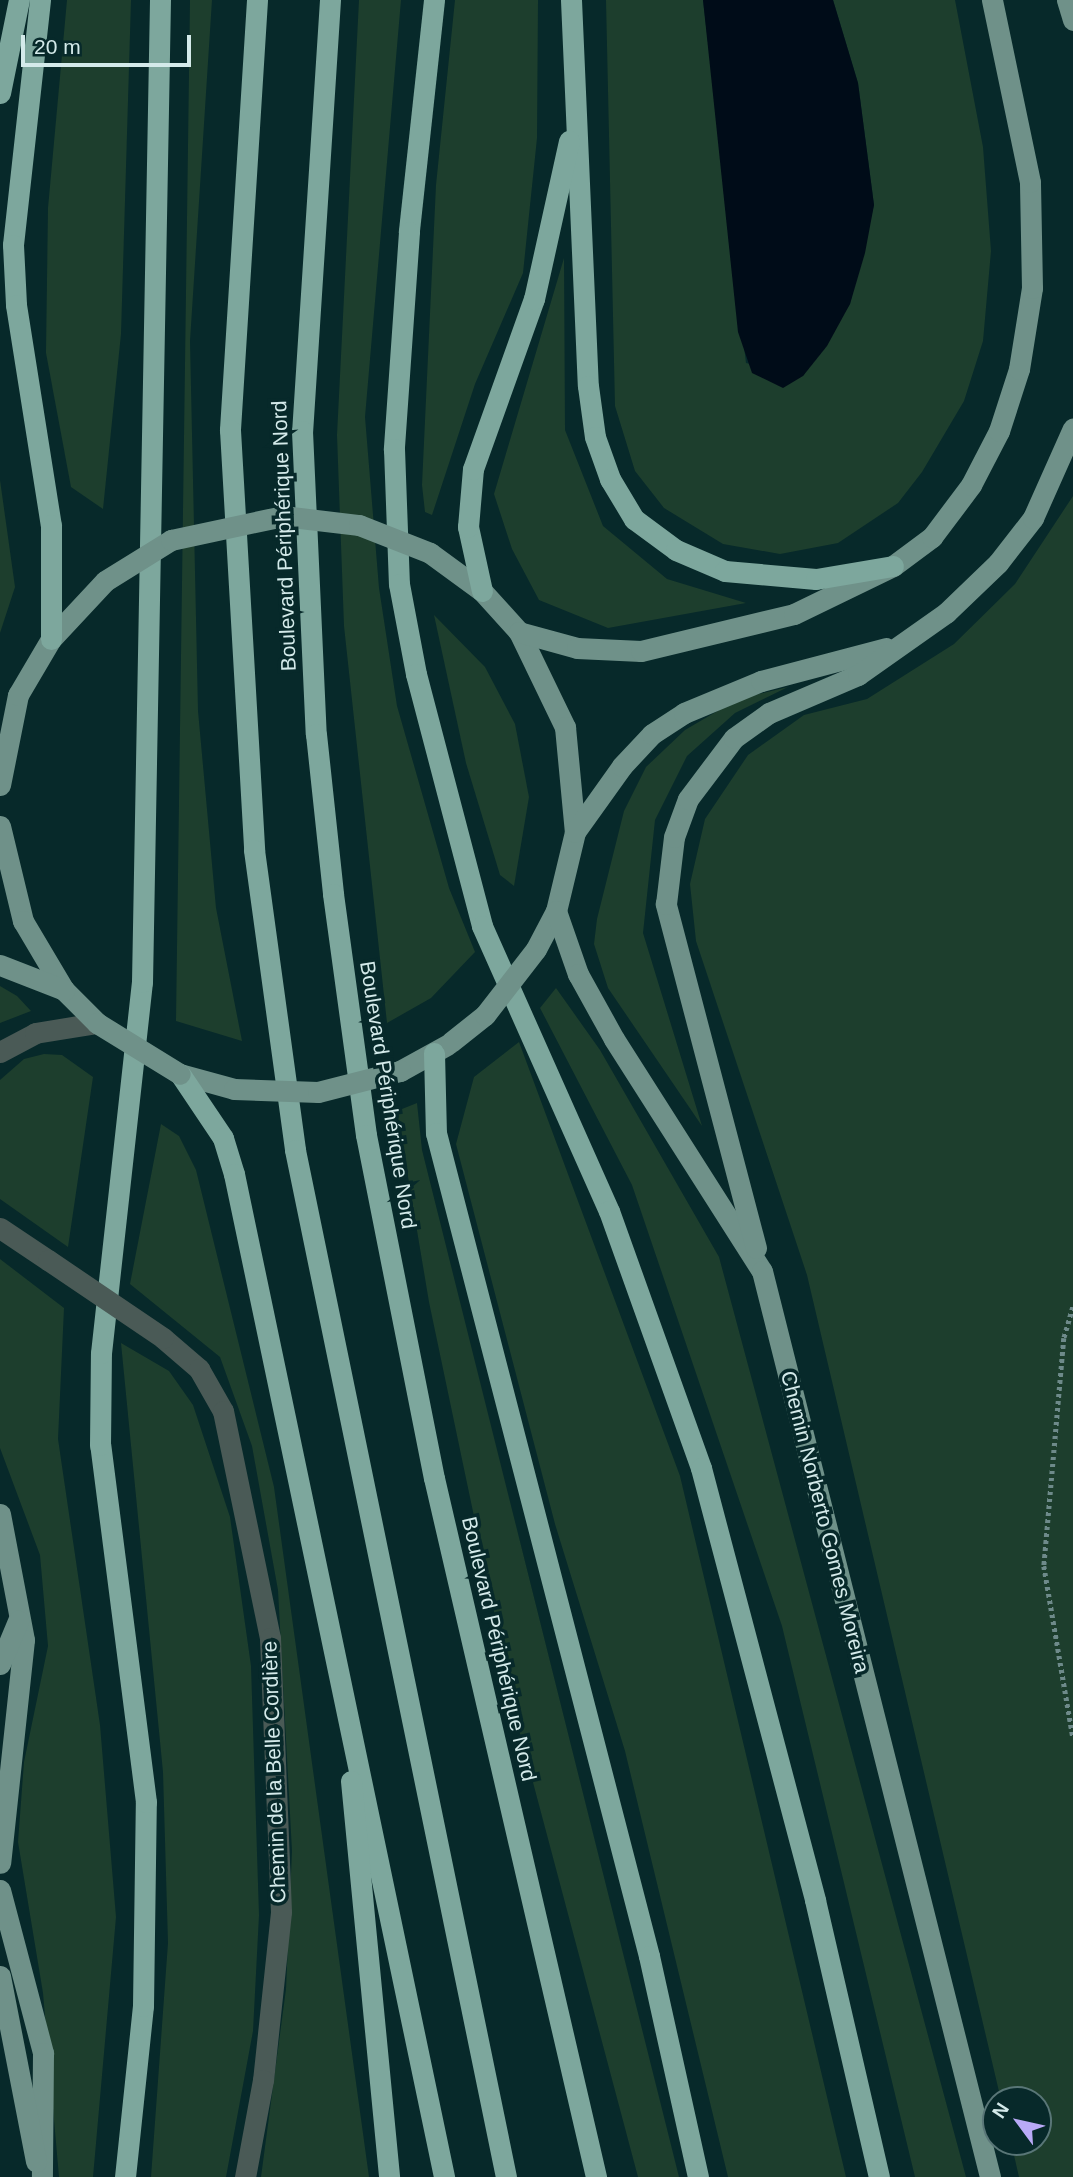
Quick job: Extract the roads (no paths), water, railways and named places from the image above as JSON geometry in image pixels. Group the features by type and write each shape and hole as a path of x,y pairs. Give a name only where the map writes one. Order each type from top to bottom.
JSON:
{"highway":[{"path":"0,93 19,0"},
{"path":"40,0 13,245 16,305 51,525 51,639"},
{"path":"125,2177 143,2006 146,1802 102,1458 101,1353 142,982 160,0"},
{"path":"257,0 230,430 254,850 295,1150 506,2177"},
{"name":"Boulevard Périphérique Nord","path":"330,0 302,431 316,734 333,894 366,1135 434,1478 596,2177"},
{"path":"434,0 409,232 394,449 399,584 416,674 482,926 610,1211 701,1468 815,1900 879,2177"},
{"path":"571,0 573,102 595,437 610,479 634,519 676,550 725,571 816,579 893,566"},
{"path":"482,591 469,539 471,479 554,230 573,102"},
{"path":"443,1048 436,1133 649,1956 698,2177"},
{"path":"180,1074 223,1138 234,1174 444,2177"},
{"path":"349,1730 352,1823 390,2177"}],"main road":[{"path":"519,632 578,648 642,651 794,614 893,566 932,537 971,485 999,431 1019,369 1032,288 1030,182 992,0"},
{"path":"1067,0 1073,20"},
{"path":"762,1270 671,938 666,904 674,837 688,799 734,738 769,713 858,675 895,646 946,613 998,563 1038,507 1073,428"},
{"path":"0,785 1,765 18,695 51,639 105,581 170,540 283,516 359,525 430,553 482,591 519,632 565,727 575,832 556,911 536,949 485,1015 443,1048 400,1071 318,1092 234,1089 180,1074 97,1023 64,990 23,921 0,826"},
{"path":"575,832 637,750 684,713 761,681 895,646"},
{"name":"Chemin Norberto Gomes Moreira","path":"556,911 578,974 614,1039 762,1270 990,2177"},
{"path":"0,965 64,990"},
{"path":"0,1514 19,1616 22,1689 7,1758 0,1863"},
{"path":"0,1664 19,1616"},
{"path":"0,1890 43,2053 41,2177"},
{"path":"0,1976 41,2177"}],"street":[{"path":"0,1052 35,1033 97,1023"},
{"name":"Chemin de la Belle Cordière","path":"0,1228 163,1338 199,1369 223,1411 270,1637 281,1912 265,2068 245,2177"}]}
